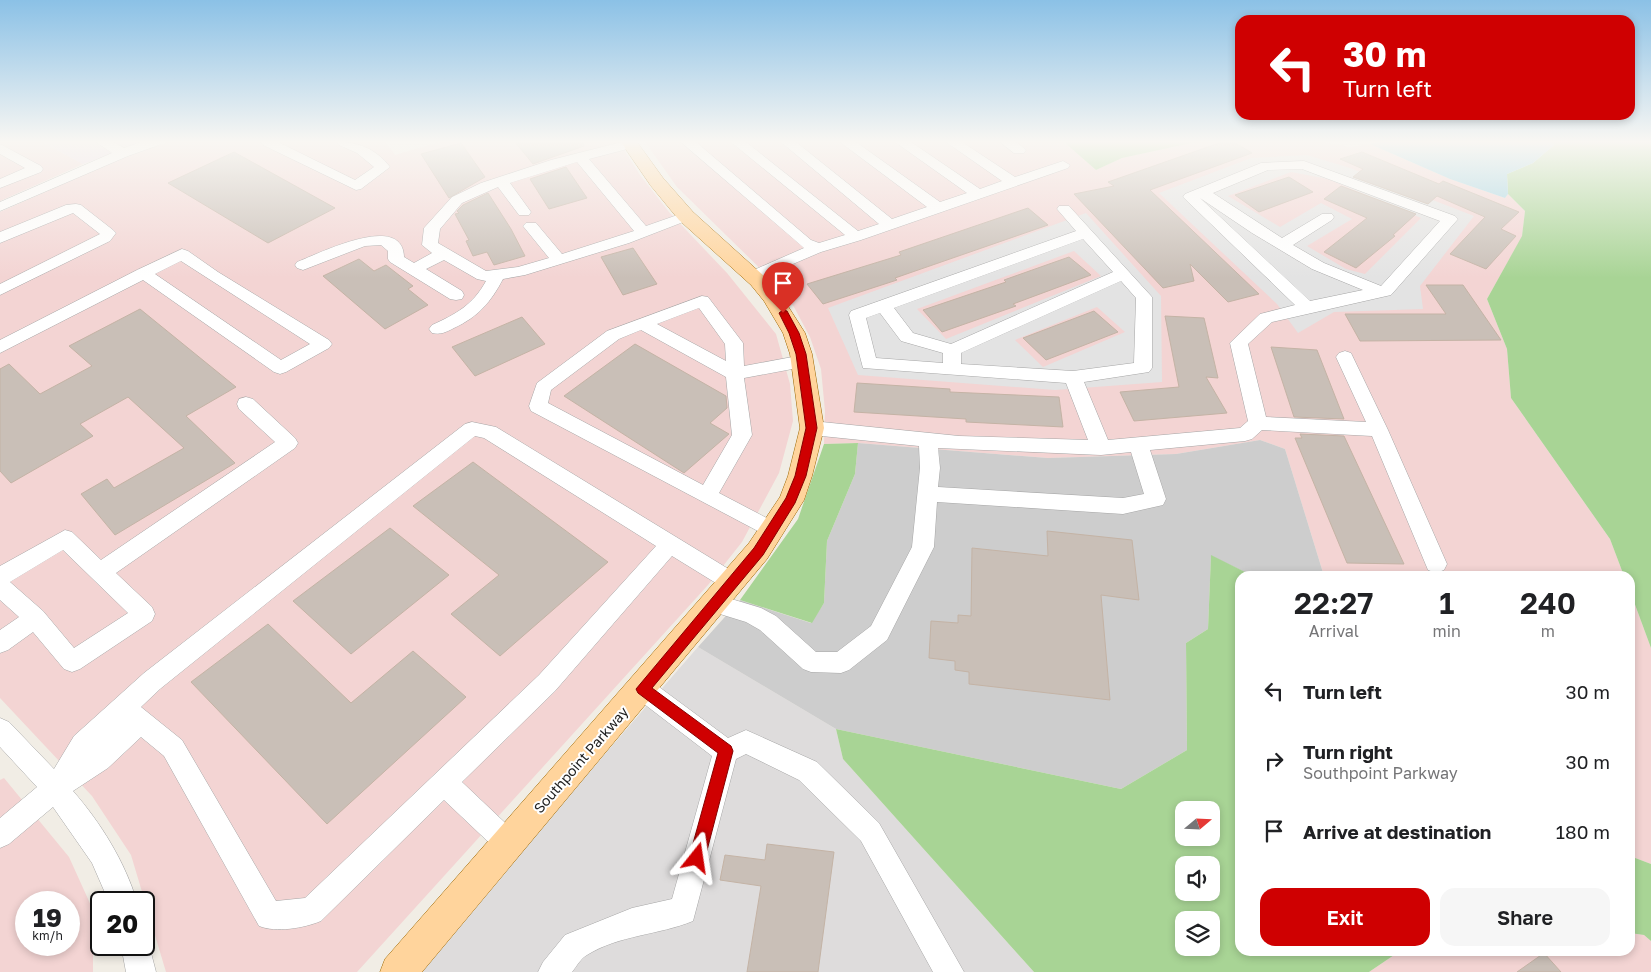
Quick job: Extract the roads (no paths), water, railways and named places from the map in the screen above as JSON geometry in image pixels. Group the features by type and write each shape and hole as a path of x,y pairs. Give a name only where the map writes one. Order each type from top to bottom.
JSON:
{"main road":[{"name":"Southpoint Parkway","path":"398,972 715,603 773,531 791,500 800,476 812,428 803,361 794,333 772,297 752,276 686,216 662,187"}],"street":[{"path":"0,207 45,187"},
{"path":"486,187 457,200 432,228 430,245 483,276 519,272 644,233 686,216"},
{"path":"505,187 559,260"},
{"path":"606,187 644,233"},
{"path":"741,187 806,243 818,248"},
{"path":"794,187 856,237"},
{"path":"844,187 890,225"},
{"path":"910,187 938,208"},
{"path":"968,187 978,194"},
{"path":"752,276 818,248 856,237 997,187"},
{"path":"1213,187 1190,197 1307,307"},
{"path":"1258,423 1239,343 1266,318 1307,307 1385,291 1450,219 1363,187"},
{"path":"1202,192 1257,230 1318,266 1381,292"},
{"path":"0,238 71,208 76,208 108,233 105,238 0,290"},
{"path":"1064,209 1086,233 1144,297 1143,368 1073,377 869,364 857,315 1086,233"},
{"path":"1282,245 1327,217"},
{"path":"303,266 362,242 384,240 396,249 396,259 456,295"},
{"path":"414,269 444,253"},
{"path":"0,347 143,273 182,254 212,275 323,344 280,368 143,273"},
{"path":"438,329 470,314 486,298 497,274"},
{"path":"884,306 908,337 952,350 1123,274"},
{"path":"707,496 742,435 735,374 734,342 702,301 613,335 543,387 538,406 707,496 773,531"},
{"path":"641,324 735,374 803,361"},
{"path":"952,350 952,369"},
{"path":"1345,357 1380,430 1436,564"},
{"path":"1073,377 1101,448"},
{"path":"100,572 288,443 246,404"},
{"path":"812,428 959,443 1101,448 1245,434 1258,423 1380,430"},
{"path":"0,835 56,788 99,759 152,681 472,429 489,432 732,582"},
{"path":"715,603 753,615 768,623 811,662 841,663 879,634 923,546 930,468 928,440"},
{"path":"927,494 1122,506 1156,499 1138,444"},
{"path":"0,577 65,538 144,614 72,662 35,618 0,587"},
{"path":"131,714 173,748 269,916 311,911 547,683 671,543"},
{"path":"0,643 35,618"},
{"path":"643,689 726,751"},
{"path":"0,730 56,788 94,839 116,880 119,891"},
{"path":"726,751 746,742 808,771 870,832 949,972"},
{"path":"553,972 575,945 632,922 683,911 726,751"},
{"path":"443,782 509,844"},
{"path":"137,956 141,972"}],"water":[{"path":"1474,187 1508,187 1508,194 1505,198"}]}
